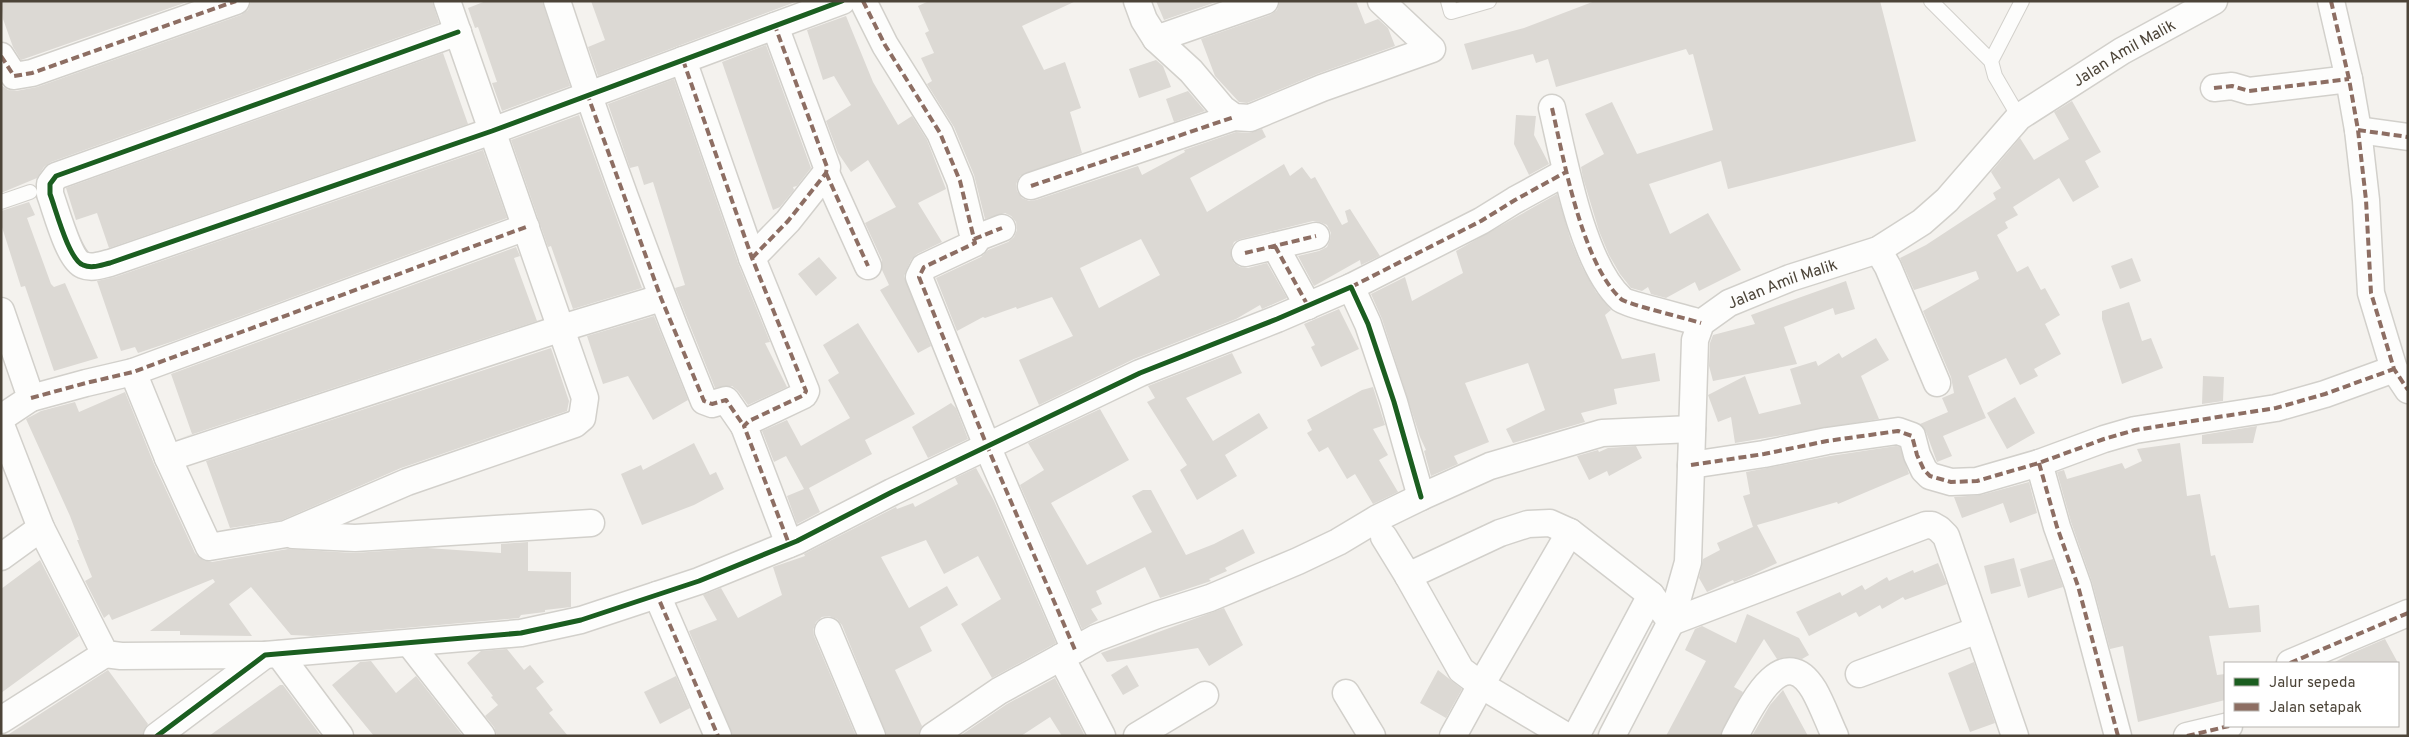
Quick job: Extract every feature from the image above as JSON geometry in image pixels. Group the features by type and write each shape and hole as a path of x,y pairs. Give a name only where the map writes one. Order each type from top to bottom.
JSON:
{"street":[{"path":"1,56 14,76 32,73 236,1"},
{"path":"134,372 168,458 209,548 286,534 407,482 575,424 582,418 585,398 447,1"},
{"path":"557,1 588,96 661,298 704,401 712,404 726,400 744,426 789,544"},
{"path":"458,32 56,176 50,184 50,194 73,256 81,265 91,267 492,131 842,1"},
{"path":"862,1 884,45 940,133 960,181 974,243 966,249 924,267 919,277 1102,736"},
{"path":"1137,1 1144,20 1156,38 1234,117"},
{"path":"1156,38 1265,1"},
{"path":"1031,186 1234,117 1250,118 1322,88 1432,49 1381,1"},
{"name":"Jalan Amil Malik","path":"1701,323 1729,303 1764,288 1878,250 1922,222 1946,200 2019,117 2122,51 2214,1"},
{"path":"1691,466 1826,441 1898,431 1912,436 1917,455 1924,470 1930,476 1951,482 1977,481 2038,463 2135,430 2276,408 2325,394 2401,379 2371,293 2366,200 2358,130 2349,78 2331,1"},
{"path":"775,26 825,160 826,173 868,266"},
{"path":"683,60 752,258 806,391 804,395 749,421 744,426"},
{"path":"2214,88 2232,86 2249,91 2349,78"},
{"path":"1552,108 1566,172 1583,231 1601,270 1622,300 1701,323 1695,340 1688,562 1671,622 1612,736"},
{"path":"2358,130 2408,136"},
{"path":"1,720 105,654 121,656 272,654 410,644 521,633 581,620 699,581 789,544 1140,373 1351,287 1481,221 1566,172"},
{"path":"752,258 788,221 826,173"},
{"path":"1,418 31,398 86,382 134,372 526,227"},
{"path":"974,238 1002,228"},
{"path":"1245,253 1316,236"},
{"path":"1275,246 1308,306"},
{"path":"1878,250 1888,267 1938,384"},
{"path":"1351,287 1368,324 1394,402 1421,497"},
{"path":"168,458 562,328 661,298"},
{"path":"1,311 31,398"},
{"path":"1,425 41,528 105,654"},
{"path":"933,736 999,691 1096,638 1157,615 1210,598 1298,561 1338,542 1378,518 1490,466 1602,433 1692,429"},
{"path":"2038,463 2057,527 2078,586 2118,736"},
{"path":"286,534 355,538 591,524"},
{"path":"1408,576 1500,533 1528,524 1550,524 1570,532 1651,595 1671,622"},
{"path":"1671,622 1926,525 1932,525 1946,536 2015,736"},
{"path":"1,557 41,528"},
{"path":"1453,736 1481,684 1570,532"},
{"path":"1384,537 1461,670 1566,736"},
{"path":"657,595 718,736"},
{"path":"1576,736 1651,595"},
{"path":"2292,662 2408,613"},
{"path":"1859,674 1978,630"},
{"path":"828,631 872,736"},
{"path":"410,644 482,736"},
{"path":"157,736 272,654"},
{"path":"272,654 340,736"},
{"path":"1735,736 1765,684 1778,674 1790,670 1802,675 1814,690 1835,736"},
{"path":"1346,693 1372,736"},
{"path":"1137,736 1205,695"},
{"path":"2187,736 2225,727"}],"lane":[{"path":"1448,1 1451,12 1489,1"},
{"path":"1931,1 1991,61 1994,76 2019,117"},
{"path":"1991,61 2022,1"},
{"path":"1,202 30,192"}],"building":[{"path":"1,1 190,1 21,60 13,47 3,19"},
{"path":"251,1 432,1 439,23 51,162 44,167 37,178 1,193 1,85 8,90 16,91 37,87 241,15 248,10"},
{"path":"486,1 542,1 570,86 502,111 492,83 497,82 478,27 475,28 468,8"},
{"path":"591,1 798,1 598,76 588,47 605,40"},
{"path":"929,1 1076,1 1022,26 1044,70 1065,62 1081,108 1070,112 1082,153 1020,176 1016,184 1017,191 1022,198 1029,201 1036,200 1138,166 1142,175 1185,152 1184,150 1236,132 1249,133 1262,129 1266,137 1190,178 1207,212 1284,164 1290,176 1302,167 1311,179 1315,177 1342,225 1348,222 1345,211 1350,209 1380,256 1361,265 1360,260 1314,286 1298,256 1327,247 1331,233 1327,225 1313,221 1234,242 1231,249 1231,257 1234,263 1240,267 1248,268 1267,263 1287,298 1262,309 1260,305 1236,319 1134,359 1039,405 1019,360 1073,336 1052,297 1017,309 1016,307 985,318 983,317 957,331 936,278 981,257 988,250 1008,242 1014,237 1017,230 1016,222 1005,213 985,219 974,175 954,127 927,84 932,81 921,58 934,53 925,33 929,31 918,6","holes":["1141,239 1160,275 1099,308 1080,268"]},
{"path":"1156,1 1219,1 1164,20"},
{"path":"1280,1 1356,1 1365,24 1378,19 1388,28 1395,46 1317,74 1247,103 1239,102 1215,76 1201,39 1270,15 1277,10"},
{"path":"1595,1 1880,1 1916,141 1728,189 1721,161 1649,184 1670,234 1708,213 1741,270 1699,291 1695,282 1666,298 1651,294 1648,287 1642,291 1631,288 1609,255 1599,231 1583,178 1581,167 1604,154 1585,114 1612,102 1637,154 1713,130 1693,54 1689,55 1686,49 1556,87 1548,59 1536,63 1533,54 1472,70 1464,44 1524,28"},
{"path":"846,16 873,82 898,125 912,116 927,140 946,189 918,203 942,242 917,254 911,260 904,276 931,346 918,353 880,290 889,285 882,270 882,260 865,223 896,207 868,160 851,172 838,153 826,121 851,105 834,76 823,80 807,30"},
{"path":"766,45 811,168 797,186 793,187 794,190 780,207 773,210 722,62"},
{"path":"443,53 468,124 109,248 97,213 76,220 66,188"},
{"path":"1156,60 1163,66 1171,87 1139,98 1129,69"},
{"path":"674,79 738,263 770,342 765,343 787,387 748,405 732,386 715,388 675,288 685,285 653,182 644,185 638,166 630,168 608,104"},
{"path":"1188,91 1205,111 1174,122 1166,99"},
{"path":"2072,101 2101,152 2085,161 2099,187 2073,202 2059,178 2013,207 2018,215 2005,222 2008,228 1997,235 2017,272 2028,266 2041,290 2045,288 2060,315 2045,324 2061,354 2034,369 2038,376 2020,385 2006,358 1968,376 1986,418 1943,436 1952,456 1937,462 1926,432 1920,424 1948,412 1942,398 1954,393 1951,377 1923,311 1979,279 1976,271 1914,290 1900,258 1926,245 1996,199 1993,193 2001,188 1991,172 2020,138 2034,160 2069,139 2054,112"},
{"path":"579,115 642,288 573,309 551,246 548,247 511,140"},
{"path":"1516,115 1536,116 1534,135 1549,164 1529,175 1514,144"},
{"path":"483,150 507,218 174,341 138,353 135,347 121,351 97,281 115,277"},
{"path":"1557,194 1571,241 1582,267 1596,292 1611,310 1605,315 1622,359 1655,353 1660,381 1614,389 1617,404 1581,413 1585,422 1513,443 1506,429 1545,410 1528,363 1465,383 1489,442 1454,456 1458,464 1431,476 1424,451 1426,450 1420,437 1382,319 1371,294 1405,277 1412,301 1463,273 1456,251"},
{"path":"29,202 35,215 27,218 51,284 54,287 65,283 98,358 54,371 25,286 21,287 1,224 1,211"},
{"path":"516,247 520,256 514,258 537,321 181,438 192,434 171,374"},
{"path":"819,257 837,278 816,296 798,274"},
{"path":"2132,258 2141,281 2120,289 2111,266"},
{"path":"1846,281 1855,309 1835,315 1833,308 1784,327 1797,364 1713,381 1709,366 1710,343 1713,335 1755,324 1751,315"},
{"path":"2129,302 2142,341 2151,338 2163,368 2122,384 2102,319 2102,311"},
{"path":"1339,309 1359,349 1321,367 1311,347 1315,345 1304,324"},
{"path":"654,316 688,400 653,420 628,376 603,384 587,336"},
{"path":"858,323 915,414 865,440 872,454 809,488 820,512 797,524 787,496 804,489 786,456 774,462 762,431 787,420 801,446 850,418 828,380 839,373 823,345"},
{"path":"1876,338 1889,360 1861,376 1879,419 1735,443 1731,417 1718,422 1708,395 1745,376 1759,414 1801,404 1790,369 1816,361 1818,366 1839,353 1842,358"},
{"path":"551,348 569,401 567,411 401,468 282,520 230,528 206,461"},
{"path":"1232,353 1242,373 1186,398 1213,441 1259,413 1268,428 1225,455 1237,476 1197,500 1180,470 1187,465 1147,402 1155,398 1148,386"},
{"path":"2203,376 2224,377 2223,401 2202,404"},
{"path":"1373,387 1385,425 1373,429 1388,455 1379,460 1398,492 1373,504 1355,474 1347,479 1328,447 1319,452 1307,433 1312,430 1307,420 1362,390"},
{"path":"125,392 154,464 195,553 203,560 212,562 288,549 354,553 427,548 501,553 501,544 528,542 528,571 571,572 571,607 521,615 519,618 313,636 291,635 251,587 229,604 252,636 180,635 180,631 150,631 215,582 213,579 112,620 109,614 104,618 85,581 92,577 77,540 79,540 26,419 41,411 75,402 79,412"},
{"path":"2015,397 2035,433 2007,449 1987,413"},
{"path":"951,403 956,408 968,439 928,458 912,427"},
{"path":"1100,409 1129,460 1051,503 1087,565 1152,532 1132,496 1143,490 1151,490 1186,555 1214,544 1243,529 1255,553 1225,568 1227,571 1209,579 1211,581 1160,598 1145,567 1096,591 1102,604 1091,609 1098,620 1082,629 1020,485 1044,470 1028,443"},
{"path":"2257,426 2253,443 2202,444 2202,435"},
{"path":"694,443 710,475 716,472 724,489 694,505 642,525 621,474 641,465 643,470"},
{"path":"2180,443 2187,496 2200,494 2211,556 2215,555 2229,608 2259,605 2261,632 2209,636 2217,675 2224,674 2224,700 2138,722 2123,646 2110,649 2092,582 2071,522 2057,472 2064,470 2067,479 2122,463 2125,469 2142,461 2137,449"},
{"path":"1636,446 1642,458 1609,476 1607,471 1589,480 1577,456 1598,450 1599,452 1608,448"},
{"path":"1896,446 1900,447 1909,474 1838,504 1837,502 1757,525 1777,563 1752,575 1734,582 1733,580 1707,592 1699,578 1703,559 1720,550 1717,543 1753,527 1743,496 1750,494 1746,472 1830,456"},
{"path":"976,468 994,501 1056,643 992,678 961,624 1001,599 978,556 944,574 926,540 881,557 909,608 947,586 958,605 920,627 932,651 895,670 922,726 918,736 887,736 842,625 837,619 829,616 822,617 816,622 813,630 814,636 856,736 733,736 689,631 717,620 703,595 721,588 738,618 782,595 773,567 805,556 804,554 896,507 897,509 913,503 915,507 958,484 955,478"},
{"path":"2029,482 2037,513 2010,523 2003,503 1962,518 1954,497 1981,495"},
{"path":"2014,558 2021,586 1991,594 1984,566"},
{"path":"2053,559 2063,587 2028,598 2020,569"},
{"path":"40,560 79,636 1,693 1,589"},
{"path":"1938,563 1947,584 1905,600 1903,597 1882,609 1880,605 1859,617 1856,612 1809,636 1796,612 1840,592 1842,596 1862,585 1865,590 1887,577 1889,581 1913,570 1914,573"},
{"path":"1224,608 1243,645 1209,666 1198,648 1107,662 1101,653"},
{"path":"1747,614 1799,638 1809,655 1802,659 1787,657 1777,659 1764,639 1734,687 1743,692 1720,736 1666,736 1706,661 1685,650 1695,629 1702,626 1736,643"},
{"path":"2385,639 2397,662 2335,662"},
{"path":"507,649 524,670 530,665 544,682 536,688 553,710 549,713 568,736 497,736 494,727 485,716 498,705 467,663 481,651"},
{"path":"371,661 396,693 416,676 463,736 374,736 332,685 360,662"},
{"path":"1974,662 1995,723 1970,732 1948,673"},
{"path":"1127,665 1139,686 1123,695 1111,675"},
{"path":"108,670 148,724 142,736 6,736"},
{"path":"1438,670 1462,689 1446,718 1420,703"},
{"path":"676,676 690,708 660,724 644,692"},
{"path":"1055,678 1085,736 1062,736 1050,717 1021,736 960,736 1007,704"},
{"path":"280,685 283,685 321,736 209,736"},
{"path":"1783,690 1808,736 1752,736 1770,705"}],"marked path":[{"path":"1,56 14,76 32,73 236,1"},
{"path":"863,1 885,45 940,133 960,181 975,243 924,267 919,277 987,446 1075,650"},
{"path":"2331,1 2349,79 2358,130 2366,200 2371,293 2394,369 2408,390"},
{"path":"752,258 788,221 826,173 827,167 775,26"},
{"path":"683,60 752,258 806,391 804,395 749,421 744,426 789,544"},
{"path":"2214,88 2232,86 2249,91 2349,79"},
{"path":"591,94 588,96 661,298 704,401 712,404 726,400 744,426"},
{"path":"1552,108 1576,210 1595,261 1607,283 1625,301 1701,323"},
{"path":"1031,186 1234,117"},
{"path":"2358,130 2408,137"},
{"path":"1351,287 1481,221 1566,172"},
{"path":"826,173 868,266"},
{"path":"31,398 133,372 526,227"},
{"path":"974,239 1002,228"},
{"path":"1245,253 1316,236"},
{"path":"1275,246 1308,306"},
{"path":"1691,465 1764,454 1827,441 1898,431 1912,436 1917,455 1924,470 1930,476 1951,482 1977,481 2039,463 2104,439 2135,430 2276,408 2325,394 2394,369"},
{"path":"2039,463 2057,527 2078,586 2118,736"},
{"path":"661,593 657,595 718,736"},
{"path":"2292,662 2408,613"},
{"path":"2187,736 2225,727"}],"cycle path":[{"path":"458,32 56,176 50,184 50,194 73,254 83,265 90,267 110,263 492,131 842,1"},
{"path":"157,736 265,655 521,633 581,620 699,581 797,541 892,492 1140,373 1277,319 1351,287 1368,324 1394,402 1421,497"}]}
